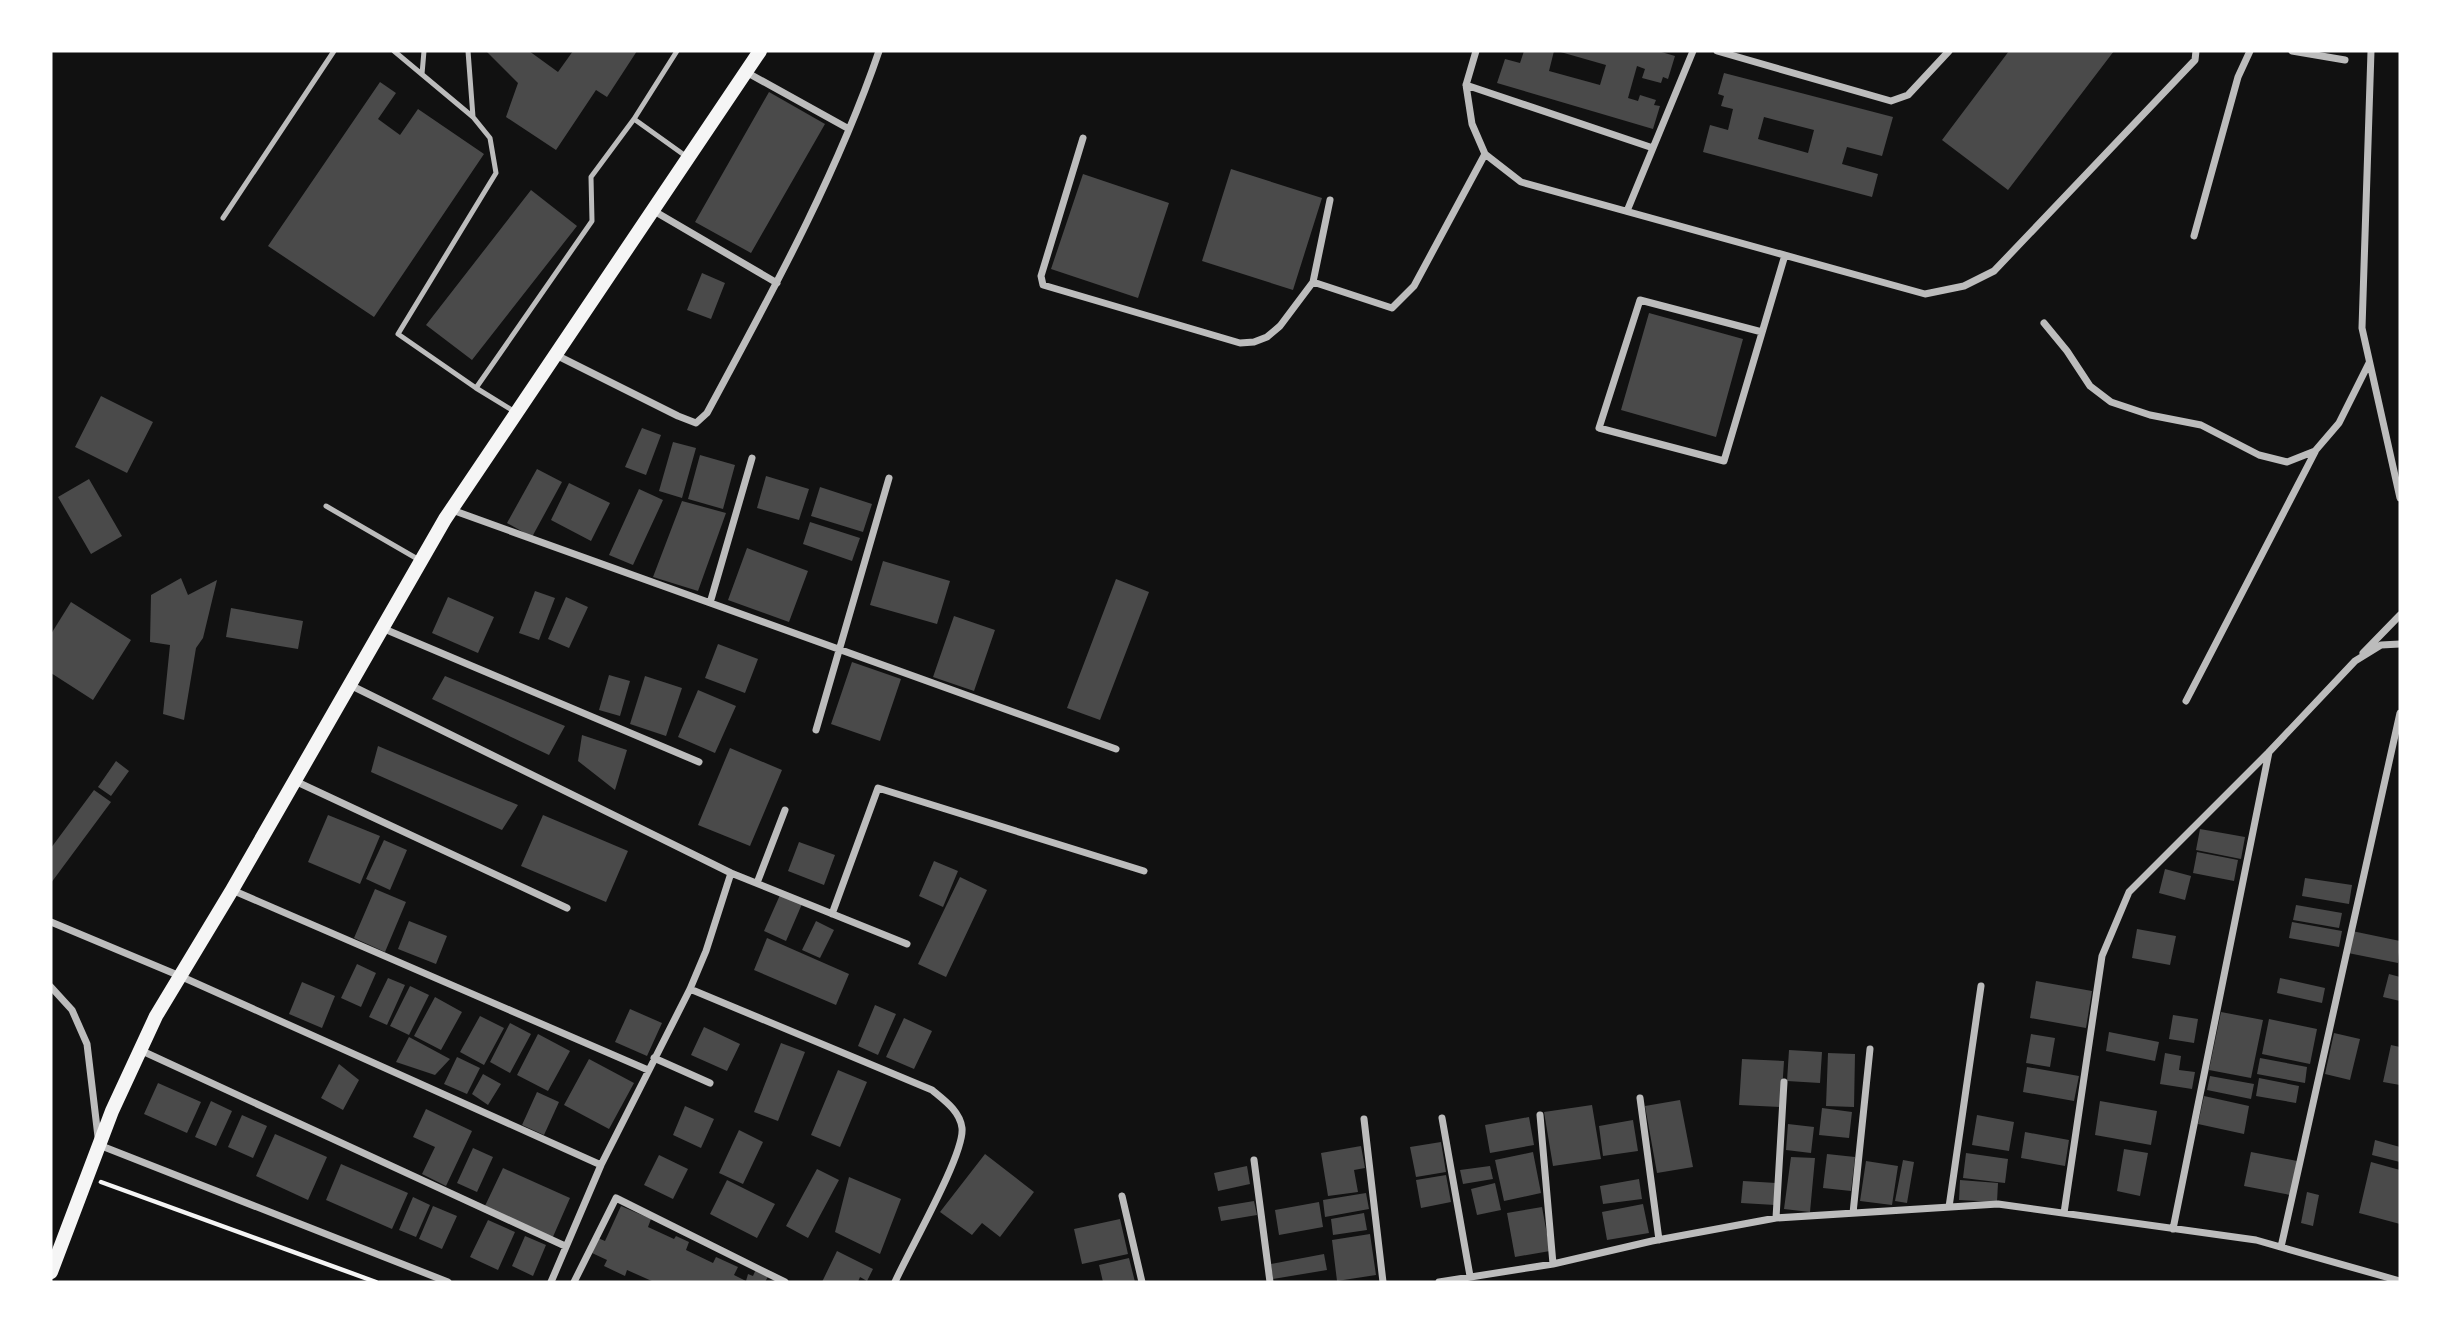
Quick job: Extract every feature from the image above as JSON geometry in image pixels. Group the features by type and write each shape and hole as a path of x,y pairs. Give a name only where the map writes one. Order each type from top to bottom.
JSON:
{"main road":[{"path":"51,1272 99,1145 156,1016 232,890 381,628 452,510 760,51"}],"street":[{"path":"556,355 696,423 707,413 776,283 849,129 879,51"},
{"path":"1476,51 1466,85 1472,124 1485,154 1521,182 1926,294 1964,286 1994,271 2195,60 2196,51"},
{"path":"1627,211 1693,51"},
{"path":"1717,51 1748,54 1891,101 1908,95 1949,51"},
{"path":"2194,236 2238,76 2250,51"},
{"path":"2292,51 2345,61"},
{"path":"2371,51 2362,328 2400,498"},
{"path":"746,72 849,129"},
{"path":"1466,85 1653,148"},
{"path":"1083,138 1041,276 1043,285 1240,343 1267,337 1280,326 1313,282 1330,200"},
{"path":"1313,282 1392,308 1414,286 1485,154"},
{"path":"654,211 776,283"},
{"path":"1762,332 1640,300 1599,428 1724,461 1785,255"},
{"path":"2044,323 2090,386 2111,402 2150,415 2201,425 2259,456 2287,462 2315,451"},
{"path":"2186,701 2315,451 2339,424 2369,362"},
{"path":"710,603 752,458"},
{"path":"816,730 889,478"},
{"path":"452,510 1116,750"},
{"path":"2064,1213 2102,956 2129,892 2269,752 2400,615"},
{"path":"381,628 699,762"},
{"path":"2355,661 2382,645 2400,644"},
{"path":"350,685 731,873 907,944"},
{"path":"2281,1247 2400,713"},
{"path":"2173,1228 2269,752"},
{"path":"294,781 567,908"},
{"path":"832,914 878,788 1144,871"},
{"path":"757,883 785,810"},
{"path":"551,1282 601,1165 690,989 706,951 731,873"},
{"path":"232,890 648,1070"},
{"path":"51,922 180,976 601,1165"},
{"path":"1950,1206 1981,986"},
{"path":"51,987 72,1010 87,1044 99,1145 448,1282"},
{"path":"690,989 932,1090 952,1107 962,1127 959,1152 895,1282"},
{"path":"1853,1213 1870,1049"},
{"path":"140,1050 565,1247"},
{"path":"654,1058 710,1083"},
{"path":"1776,1218 1784,1083"},
{"path":"1640,1098 1659,1240"},
{"path":"1540,1115 1553,1264"},
{"path":"1443,1118 1471,1276"},
{"path":"1364,1119 1383,1282"},
{"path":"1254,1160 1269,1282"},
{"path":"1122,1196 1142,1282"},
{"path":"574,1282 616,1198 785,1282"},
{"path":"1439,1282 1553,1264 1776,1218 1998,1204 2256,1240 2400,1281"}],"lane":[{"path":"223,218 334,51"},
{"path":"394,51 473,117 490,138 496,173 398,334 517,414"},
{"path":"422,74 424,51"},
{"path":"468,51 473,117"},
{"path":"476,388 592,221 591,177 634,119 677,51"},
{"path":"634,119 687,157"},
{"path":"326,506 421,561"}],"path":[{"path":"87,1177 376,1282"}],"building":[{"path":"486,51 529,51 558,72 573,51 637,51 607,97 596,90 556,150 506,117 518,83"},
{"path":"1524,51 1554,51 1549,71 1600,85 1606,65 1557,51 1658,51 1675,56 1668,79 1663,77 1661,83 1642,78 1645,69 1637,66 1628,98 1638,101 1640,95 1656,100 1654,105 1660,106 1653,129 1497,83 1505,59 1520,63"},
{"path":"2009,51 2114,51 2008,190 1942,140"},
{"path":"1724,73 1893,117 1882,156 1847,147 1842,164 1878,174 1872,197 1703,152 1710,125 1728,130 1733,109 1721,106 1724,96 1718,94","holes":["1764,117 1814,130 1808,153 1758,139"]},
{"path":"380,82 396,93 378,119 400,135 418,109 484,154 374,317 268,246"},
{"path":"769,92 825,124 751,253 695,222"},
{"path":"1231,169 1322,198 1293,290 1202,261"},
{"path":"1083,174 1169,203 1138,298 1051,269"},
{"path":"531,190 577,226 472,360 426,325"},
{"path":"702,273 725,283 711,319 687,310"},
{"path":"1649,313 1743,339 1716,437 1621,410"},
{"path":"101,396 153,422 127,473 75,447"},
{"path":"642,428 661,435 646,475 625,467"},
{"path":"673,442 696,448 682,498 659,491"},
{"path":"700,455 735,465 723,509 688,499"},
{"path":"537,469 562,482 532,537 507,523"},
{"path":"766,476 809,489 799,520 757,508"},
{"path":"89,479 122,536 91,554 58,497"},
{"path":"569,483 610,503 591,541 551,520"},
{"path":"820,487 872,504 863,532 811,516"},
{"path":"639,489 663,500 633,565 609,555"},
{"path":"682,501 726,513 698,591 653,577"},
{"path":"810,522 860,538 852,561 803,544"},
{"path":"747,548 808,571 789,622 728,600"},
{"path":"883,561 950,581 937,624 870,605"},
{"path":"181,578 188,595 217,580 203,638 196,648 184,720 163,714 170,645 150,642 151,595"},
{"path":"1116,579 1149,592 1100,720 1067,708"},
{"path":"535,591 555,598 539,640 519,633"},
{"path":"448,597 494,617 478,653 432,633"},
{"path":"566,597 588,607 569,648 548,639"},
{"path":"71,602 131,640 93,700 51,673 51,634"},
{"path":"231,608 303,621 298,649 226,637"},
{"path":"954,616 995,630 974,691 933,677"},
{"path":"718,644 758,659 745,693 705,678"},
{"path":"852,662 901,679 880,741 831,724"},
{"path":"609,675 630,681 620,716 599,710"},
{"path":"445,676 565,726 549,755 432,699"},
{"path":"645,676 682,688 666,736 630,724"},
{"path":"698,690 736,706 715,753 678,737"},
{"path":"582,735 627,750 615,790 578,761"},
{"path":"378,746 518,805 502,830 371,772"},
{"path":"730,748 782,770 750,846 698,825"},
{"path":"116,761 129,771 111,796 98,787"},
{"path":"94,790 111,802 51,883 51,848"},
{"path":"328,815 380,836 360,884 308,862"},
{"path":"543,815 628,851 606,902 521,866"},
{"path":"2200,829 2245,837 2241,859 2196,850"},
{"path":"384,840 407,850 390,890 366,879"},
{"path":"799,842 835,855 824,885 788,871"},
{"path":"2197,852 2238,860 2234,881 2193,873"},
{"path":"934,861 958,871 943,907 919,896"},
{"path":"2165,869 2191,876 2185,900 2159,893"},
{"path":"960,877 987,890 946,977 918,964"},
{"path":"2305,878 2352,885 2349,904 2302,896"},
{"path":"375,889 406,902 385,952 354,938"},
{"path":"780,895 802,904 786,941 764,931"},
{"path":"2296,905 2342,913 2339,928 2293,920"},
{"path":"409,921 447,936 436,964 398,949"},
{"path":"816,921 834,930 820,958 802,950"},
{"path":"2292,922 2342,931 2339,947 2289,938"},
{"path":"2137,929 2176,936 2170,965 2132,958"},
{"path":"2352,931 2400,941 2398,963 2348,953"},
{"path":"767,938 849,974 836,1005 754,970"},
{"path":"357,964 376,973 361,1007 341,998"},
{"path":"2389,974 2400,977 2400,1001 2383,997"},
{"path":"388,978 405,985 387,1025 369,1017"},
{"path":"2280,978 2325,988 2322,1003 2277,993"},
{"path":"2036,981 2092,991 2086,1028 2030,1018"},
{"path":"302,982 335,996 322,1028 289,1014"},
{"path":"410,986 429,995 409,1035 390,1026"},
{"path":"435,997 462,1012 441,1050 414,1036"},
{"path":"875,1005 896,1014 878,1055 858,1046"},
{"path":"630,1009 662,1023 647,1056 615,1042"},
{"path":"2221,1012 2263,1020 2251,1078 2209,1070"},
{"path":"2173,1015 2198,1019 2194,1043 2169,1039"},
{"path":"480,1016 504,1028 484,1065 460,1052"},
{"path":"904,1018 932,1031 914,1069 886,1057"},
{"path":"2269,1019 2317,1029 2310,1064 2262,1054"},
{"path":"510,1023 531,1034 510,1073 490,1062"},
{"path":"704,1027 740,1044 727,1071 691,1055"},
{"path":"2109,1032 2159,1042 2155,1061 2106,1051"},
{"path":"2334,1033 2360,1039 2350,1080 2325,1074"},
{"path":"538,1034 570,1051 548,1091 517,1075"},
{"path":"2031,1034 2055,1038 2050,1067 2026,1063"},
{"path":"409,1037 450,1059 435,1075 396,1062"},
{"path":"781,1043 805,1052 778,1121 754,1112"},
{"path":"2391,1045 2400,1047 2400,1085 2383,1082"},
{"path":"1789,1050 1822,1052 1820,1083 1787,1081"},
{"path":"1828,1053 1855,1054 1854,1107 1826,1106"},
{"path":"2165,1053 2181,1056 2179,1070 2195,1072 2192,1089 2160,1084"},
{"path":"457,1057 480,1068 467,1094 444,1084"},
{"path":"2260,1058 2307,1067 2305,1083 2257,1074"},
{"path":"589,1059 634,1083 609,1129 564,1105"},
{"path":"1742,1059 1784,1061 1781,1107 1739,1105"},
{"path":"339,1064 359,1080 343,1110 321,1098"},
{"path":"2027,1067 2079,1076 2074,1101 2023,1092"},
{"path":"838,1070 867,1082 840,1147 811,1135"},
{"path":"483,1074 501,1084 488,1105 472,1094"},
{"path":"2210,1076 2254,1084 2251,1099 2207,1090"},
{"path":"2259,1078 2299,1086 2296,1103 2256,1096"},
{"path":"158,1083 201,1102 187,1133 144,1114"},
{"path":"537,1092 559,1102 544,1135 522,1125"},
{"path":"2204,1096 2249,1106 2244,1134 2198,1124"},
{"path":"1680,1100 1693,1167 1657,1173 1645,1106"},
{"path":"211,1101 232,1111 216,1146 195,1137"},
{"path":"2100,1101 2157,1111 2151,1145 2095,1135"},
{"path":"1592,1105 1601,1159 1553,1166 1544,1112"},
{"path":"685,1106 714,1119 701,1148 673,1135"},
{"path":"1822,1108 1852,1112 1849,1138 1819,1135"},
{"path":"426,1109 472,1131 446,1186 422,1174 435,1147 413,1137"},
{"path":"242,1115 267,1126 253,1158 228,1147"},
{"path":"1977,1115 2014,1122 2009,1151 1972,1145"},
{"path":"1529,1117 1534,1145 1490,1153 1485,1125"},
{"path":"1633,1120 1638,1151 1603,1156 1599,1126"},
{"path":"1788,1124 1814,1127 1811,1153 1786,1150"},
{"path":"739,1130 763,1142 743,1184 719,1173"},
{"path":"2025,1132 2069,1140 2065,1166 2021,1158"},
{"path":"275,1134 327,1157 308,1200 256,1176"},
{"path":"2375,1140 2400,1147 2400,1162 2372,1155"},
{"path":"1441,1142 1446,1172 1416,1177 1410,1147"},
{"path":"1361,1146 1365,1168 1354,1170 1358,1192 1328,1196 1321,1153"},
{"path":"473,1148 493,1157 477,1192 457,1183"},
{"path":"2124,1149 2148,1153 2140,1196 2117,1191"},
{"path":"1533,1152 1541,1193 1504,1201 1495,1160"},
{"path":"2251,1152 2297,1161 2290,1195 2244,1186"},
{"path":"1966,1153 2008,1159 2005,1183 1963,1178"},
{"path":"985,1154 1034,1192 1000,1237 982,1223 972,1235 940,1212"},
{"path":"1827,1154 1855,1157 1851,1191 1823,1188"},
{"path":"659,1155 688,1169 673,1199 644,1185"},
{"path":"1791,1157 1815,1158 1810,1212 1784,1209"},
{"path":"1903,1160 1914,1162 1907,1203 1895,1201"},
{"path":"1866,1161 1898,1166 1892,1205 1860,1201"},
{"path":"2371,1162 2400,1170 2400,1224 2359,1213"},
{"path":"341,1164 408,1193 392,1229 326,1200"},
{"path":"1247,1166 1250,1184 1218,1191 1214,1173"},
{"path":"1490,1166 1493,1179 1463,1184 1460,1170"},
{"path":"503,1168 570,1198 552,1239 484,1208"},
{"path":"817,1169 839,1180 808,1238 786,1226"},
{"path":"1446,1175 1451,1202 1421,1208 1416,1180"},
{"path":"849,1177 901,1199 880,1254 835,1232"},
{"path":"1639,1179 1642,1199 1603,1204 1600,1186"},
{"path":"727,1180 775,1204 757,1238 710,1214"},
{"path":"1960,1180 1998,1183 1997,1202 1959,1200"},
{"path":"1743,1181 1776,1183 1775,1205 1741,1203"},
{"path":"1495,1183 1501,1210 1477,1215 1471,1189"},
{"path":"2307,1192 2319,1195 2313,1226 2301,1223"},
{"path":"1366,1193 1369,1209 1325,1217 1323,1200"},
{"path":"413,1197 430,1205 416,1237 399,1230"},
{"path":"1254,1201 1257,1215 1221,1221 1218,1207"},
{"path":"1319,1202 1323,1227 1279,1235 1275,1210"},
{"path":"1643,1204 1649,1233 1607,1240 1602,1212"},
{"path":"433,1206 457,1216 442,1249 419,1239"},
{"path":"621,1206 651,1219 648,1227 674,1239 676,1236 689,1242 686,1250 713,1263 716,1257 738,1267 734,1275 746,1281 748,1274 753,1276 756,1269 769,1275 765,1282 654,1282 627,1270 625,1276 604,1266 607,1260 592,1253 598,1238 605,1241"},
{"path":"1542,1207 1550,1251 1515,1257 1507,1213"},
{"path":"1364,1213 1367,1230 1333,1235 1331,1219"},
{"path":"1120,1219 1128,1254 1082,1264 1074,1229"},
{"path":"488,1220 515,1232 498,1270 470,1257"},
{"path":"1370,1234 1376,1275 1337,1281 1332,1240"},
{"path":"525,1236 546,1245 533,1276 512,1266"},
{"path":"837,1251 873,1269 867,1281 860,1277 858,1282 822,1282"},
{"path":"1324,1254 1327,1270 1273,1279 1271,1264"},
{"path":"1129,1258 1135,1282 1103,1282 1099,1265"}]}
